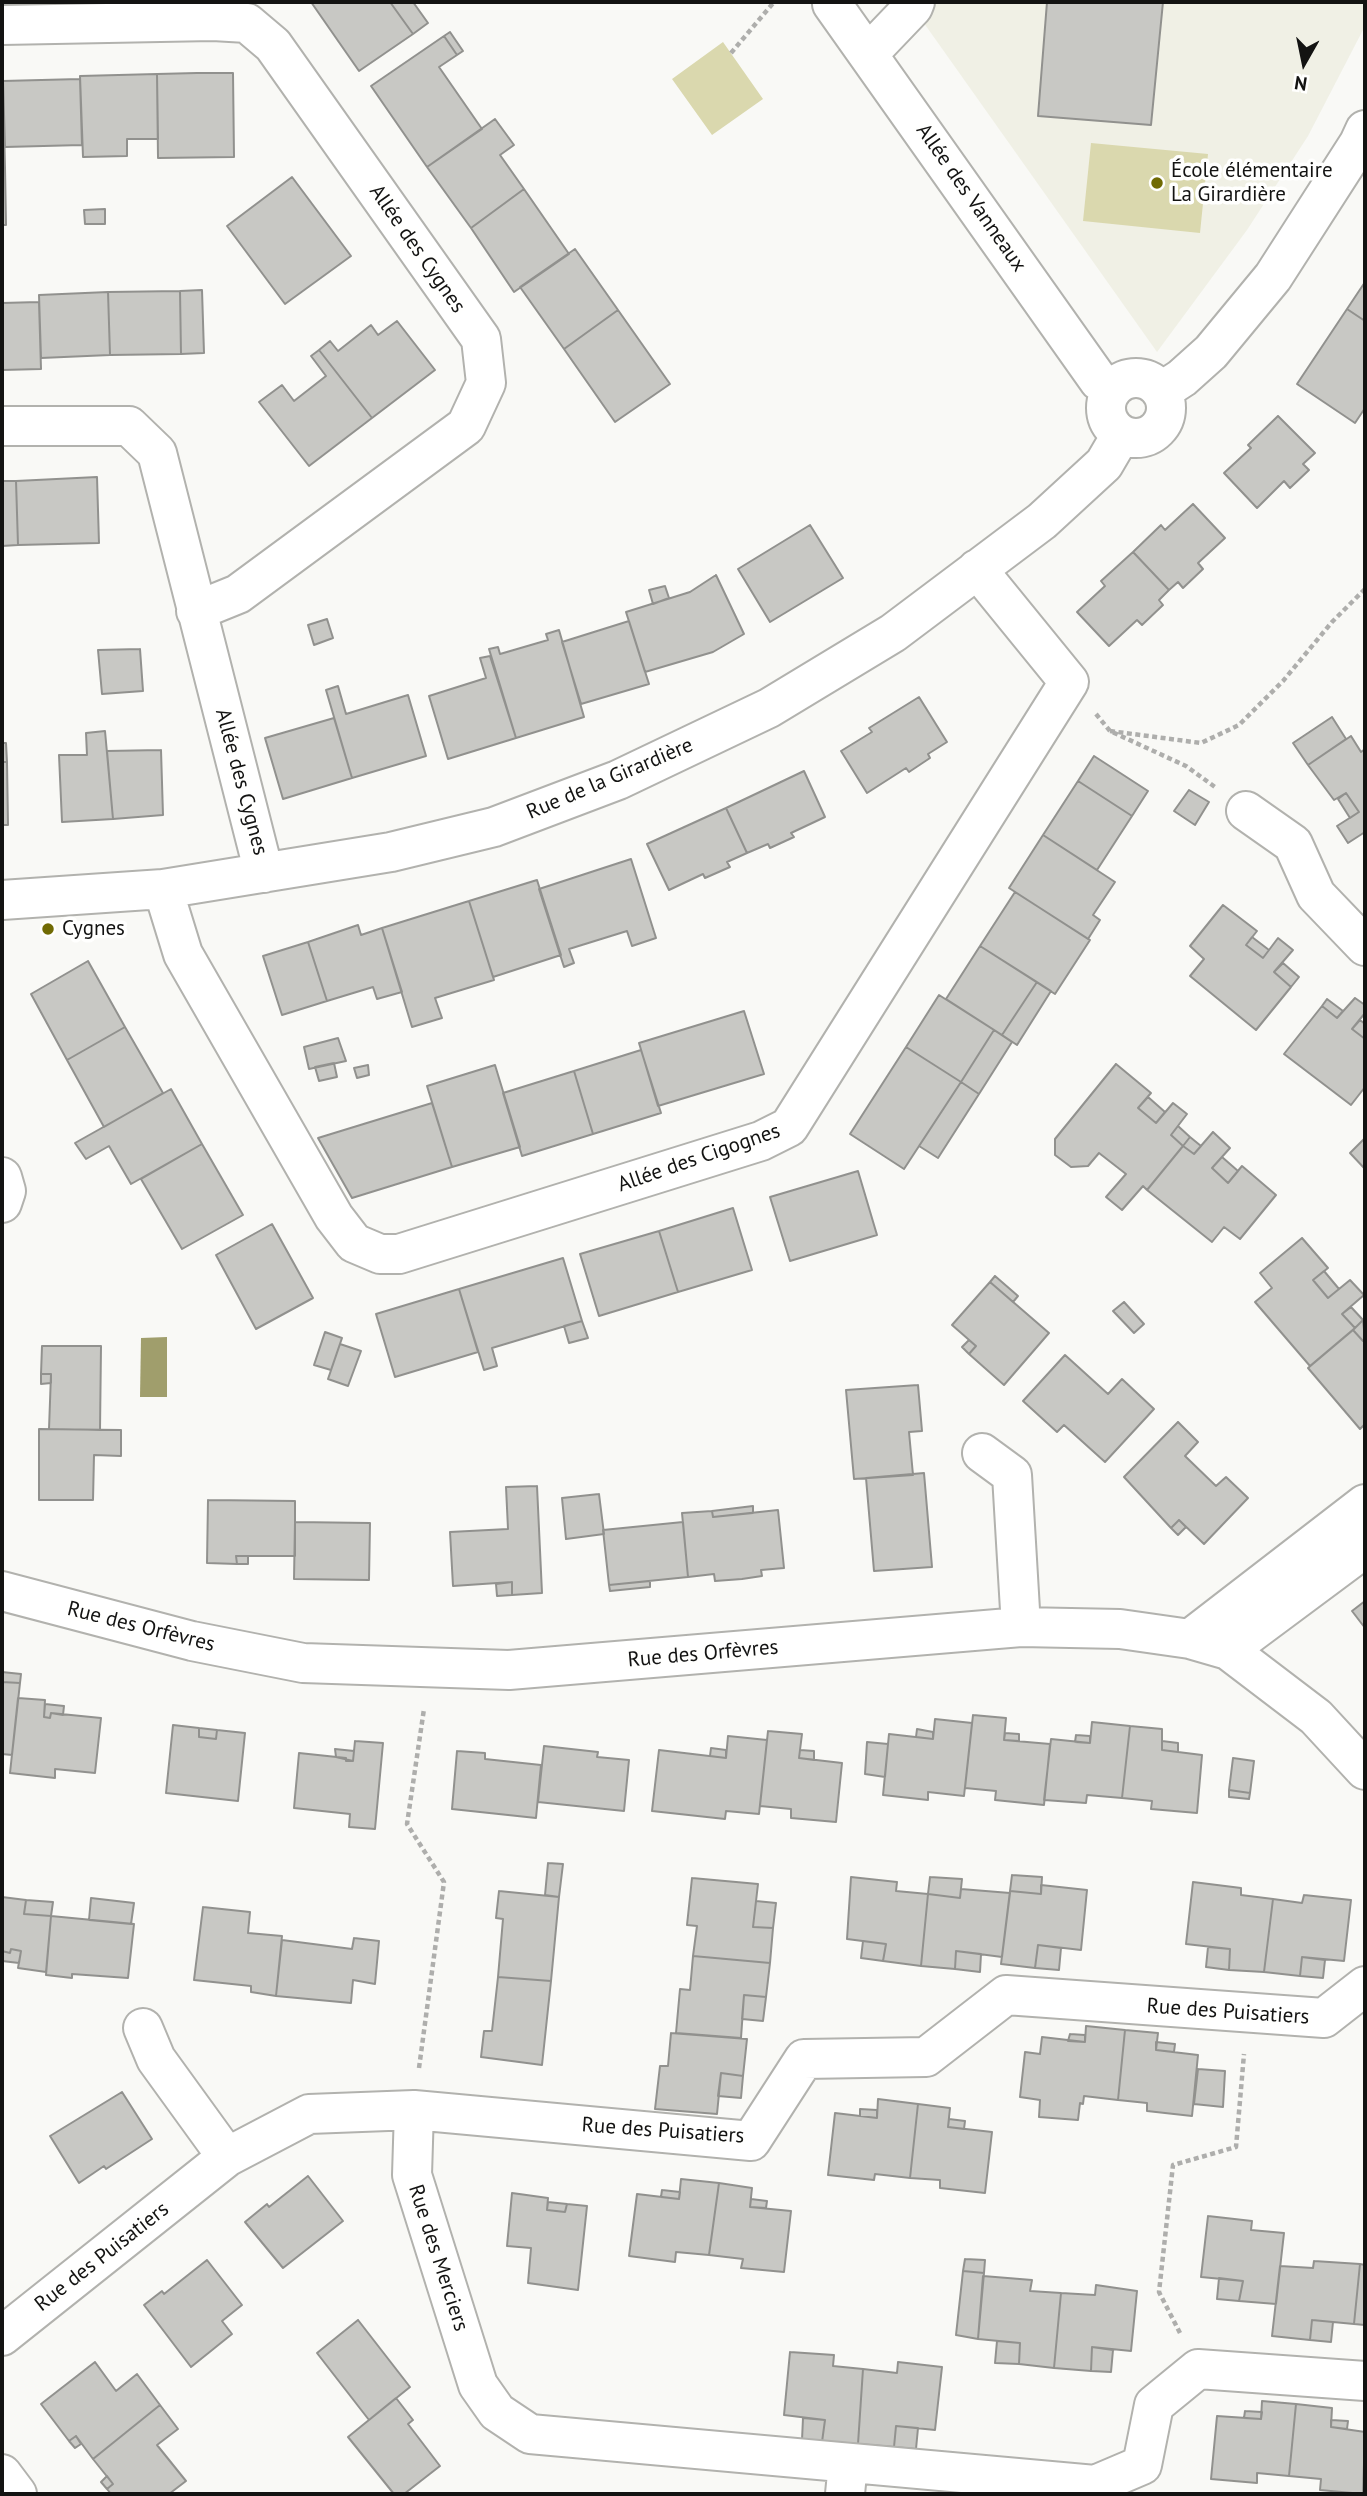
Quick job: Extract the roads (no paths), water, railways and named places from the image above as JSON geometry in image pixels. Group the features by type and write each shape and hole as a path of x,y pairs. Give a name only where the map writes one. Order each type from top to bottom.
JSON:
{"street":[{"path":"869,53 915,2"},
{"name":"Allée des Vanneaux","path":"832,4 1099,381 1112,390"},
{"name":"Allée des Cygnes","path":"2,25 213,21 247,23 272,45 481,339 486,383 466,426 238,594 197,611"},
{"path":"1162,391 1182,379 1211,352 1273,277 1363,140"},
{"path":"1137,378 1156,384 1162,391 1167,411 1159,429 1151,436 1141,438 1121,435 1108,420 1105,409 1112,390 1119,383 1137,378"},
{"name":"Allée des Cygnes","path":"2,426 129,426 157,453 264,873"},
{"name":"Rue de la Girardière","path":"2,900 163,889 391,852 495,827 618,780 769,708 893,633 1042,521 1104,464 1121,435"},
{"name":"Allée des Cigognes","path":"163,889 183,954 334,1217 354,1243 380,1254 399,1254 761,1141 789,1127 1069,682 977,569"},
{"path":"1247,811 1293,844 1316,895 1365,946"},
{"path":"2,1177 6,1192 2,1203"},
{"path":"982,1453 1012,1475 1021,1627"},
{"path":"1190,1639 1365,1504"},
{"path":"1228,1650 1365,1548"},
{"name":"Rue des Orfèvres","path":"2,1591 192,1641 303,1663 509,1670 1021,1627 1120,1629 1190,1639 1228,1650 1316,1717 1365,1770"},
{"name":"Rue des Puisatiers","path":"2,2336 228,2157 309,2114 414,2110 751,2141 804,2059 926,2057 1006,1995 1324,2018 1365,1986"},
{"path":"143,2028 156,2059 228,2157"},
{"name":"Rue des Merciers","path":"414,2110 412,2175 478,2385 497,2412 530,2434 846,2479 1095,2485 1142,2465 1154,2405 1198,2369 1365,2381"},
{"path":"2,2474 17,2494"}],"place":[{"name":"École élémentaire La Girardière","path":"1157,183"},
{"name":"Cygnes","path":"48,929"}]}
